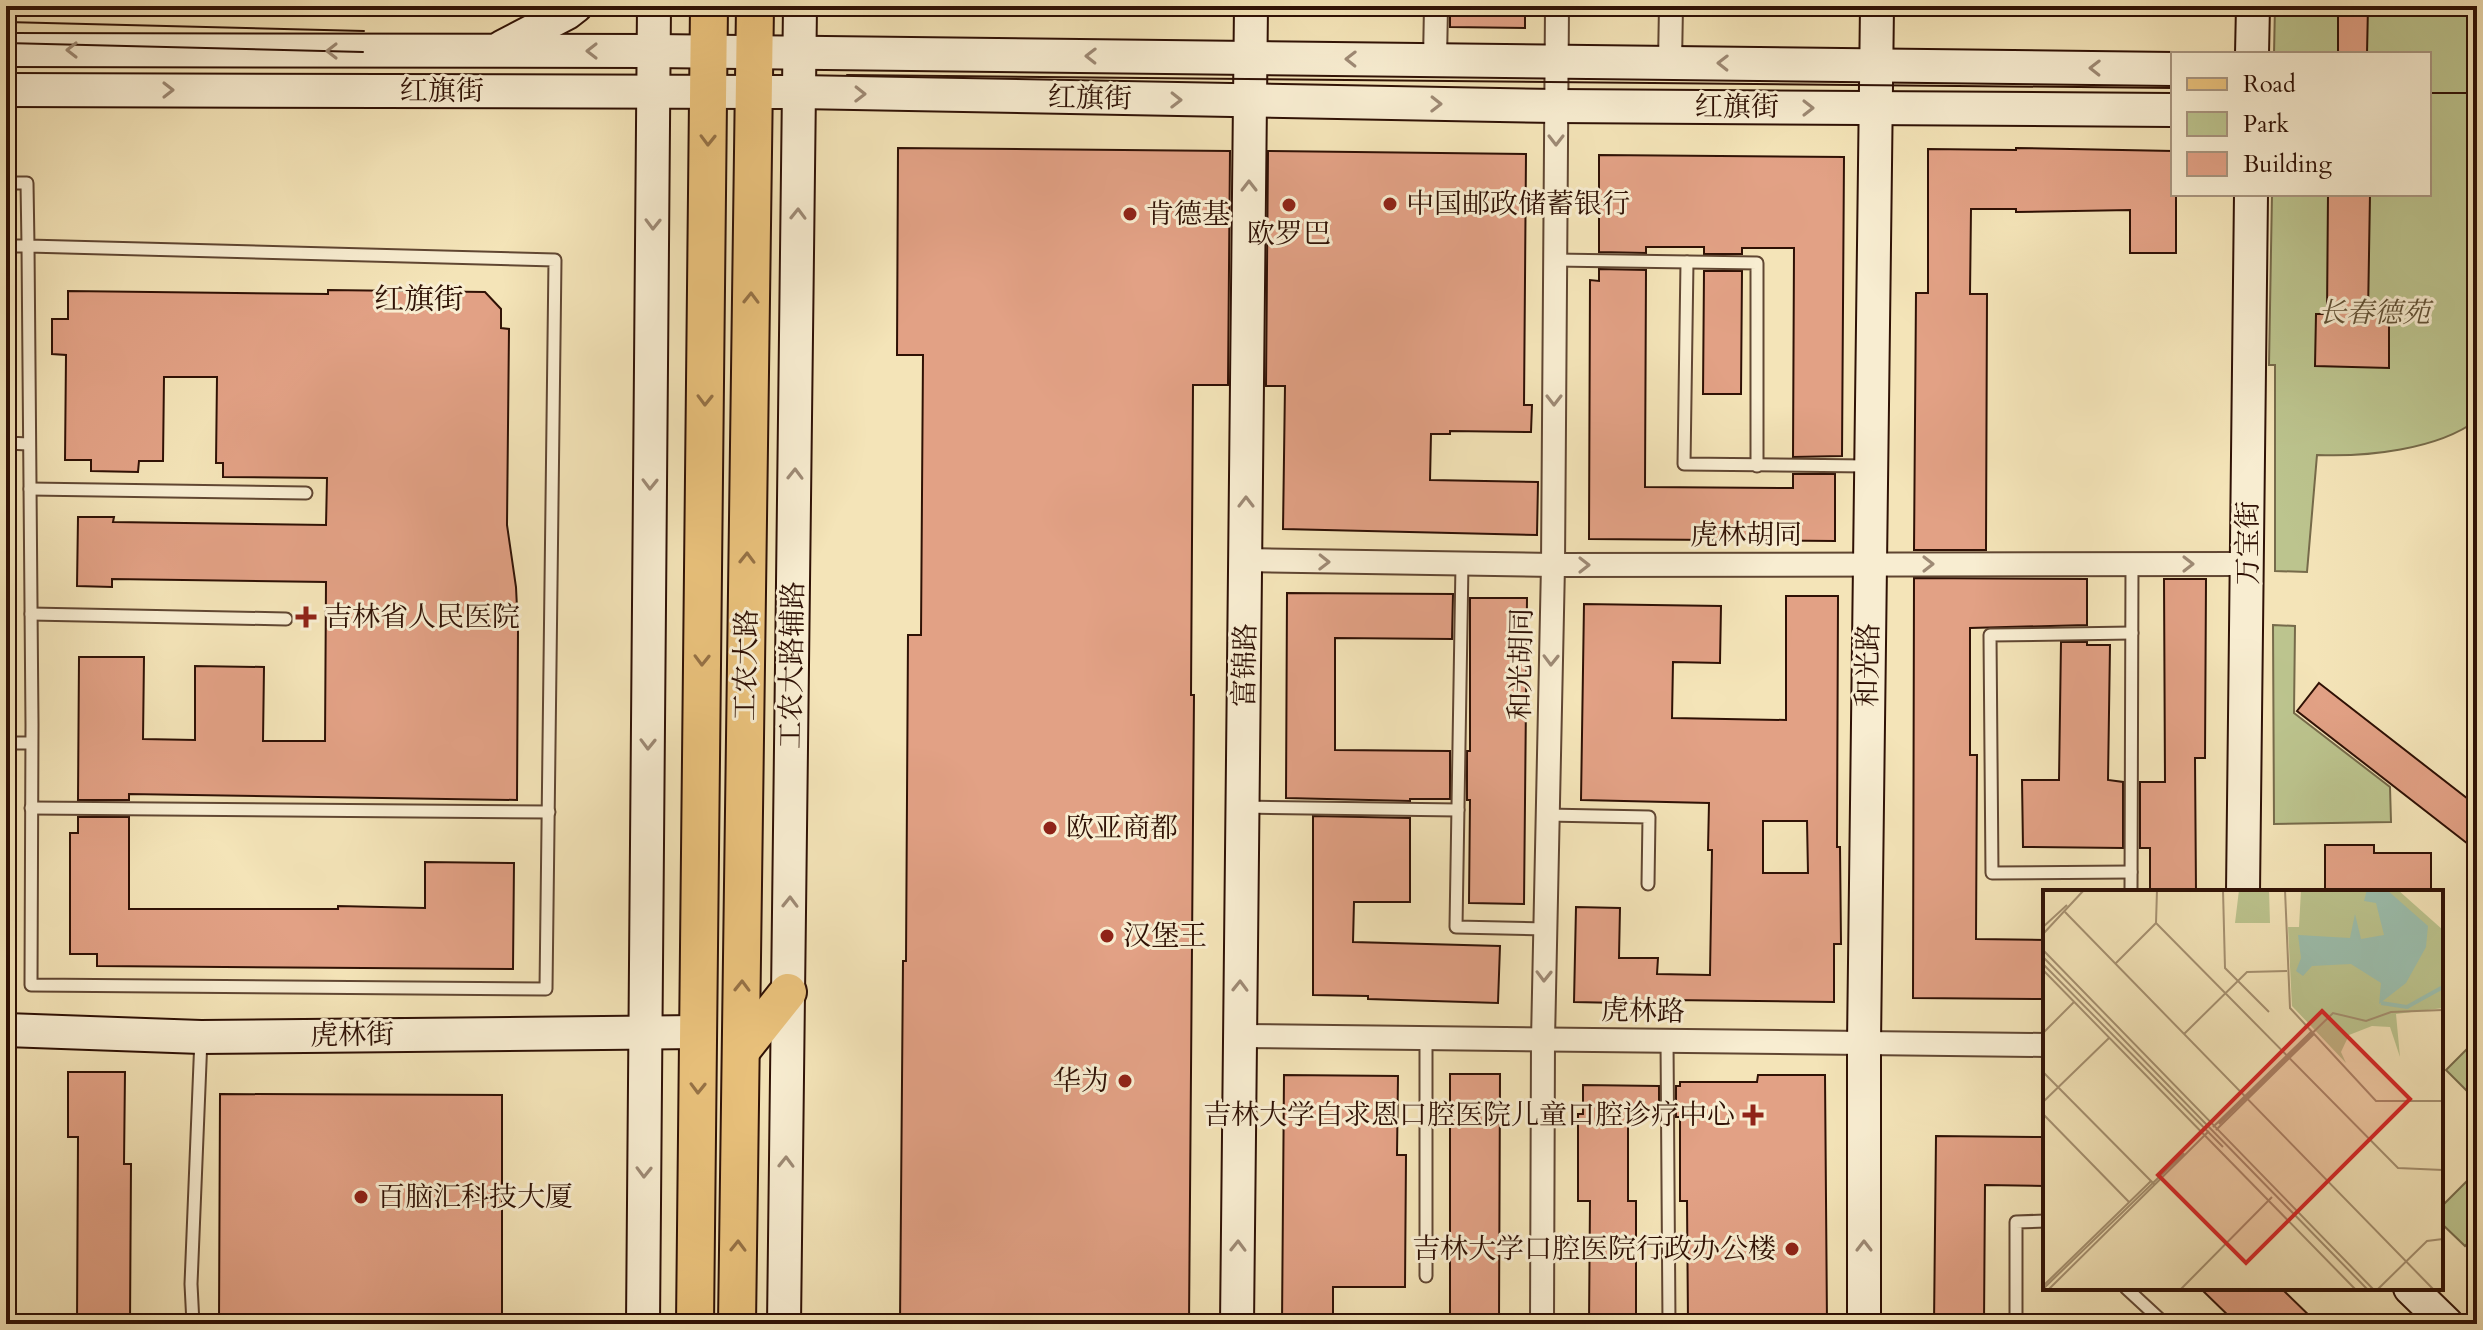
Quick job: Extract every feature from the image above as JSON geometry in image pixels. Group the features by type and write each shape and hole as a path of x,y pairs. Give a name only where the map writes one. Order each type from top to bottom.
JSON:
{"main road":[{"name":"工农大路","path":"695,1324 709,6"},
{"name":"工农大路","path":"737,1324 755,6"},
{"path":"741,1051 788,992"}],"street":[{"path":"496,51 576,6"},
{"path":"643,1324 654,6"},
{"name":"工农大路辅路","path":"784,1324 800,6"},
{"name":"富锦路","path":"1237,1324 1251,6"},
{"path":"1435,60 1436,6"},
{"name":"和光胡同","path":"1542,1324 1557,6"},
{"path":"1670,63 1671,6"},
{"name":"和光路","path":"1864,1324 1864,1043 1877,6"},
{"path":"2252,52 2253,6"},
{"name":"红旗街","path":"6,50 709,51 2171,69"},
{"name":"红旗街","path":"6,90 799,92 1556,106 2171,110"},
{"name":"万宝街","path":"2243,890 2251,196"},
{"name":"虎林胡同","path":"1246,560 1553,565 2247,564"},
{"name":"虎林街","path":"6,1030 201,1037 698,1032"},
{"name":"虎林路","path":"1240,1036 2043,1045"},
{"path":"2412,1290 2442,1322"}],"lane":[{"path":"6,183 27,183 28,246 29,444 31,614 31,985 546,989 555,260 28,246 6,246"},
{"path":"1555,260 1757,263 1757,466"},
{"path":"1687,262 1684,464 1872,466"},
{"path":"6,443 29,444"},
{"path":"30,489 306,493"},
{"path":"1462,564 1456,927 1545,929"},
{"path":"2131,890 2132,564"},
{"path":"31,614 286,619"},
{"path":"2131,872 1992,873 1990,635 2132,633"},
{"path":"6,743 31,743"},
{"path":"1243,807 1458,810"},
{"path":"31,808 549,812"},
{"path":"1547,815 1649,817 1648,884"},
{"path":"193,1324 191,1284 201,1037"},
{"path":"1426,1038 1426,1276"},
{"path":"1667,1041 1669,1324"},
{"path":"2016,1324 2016,1222 2043,1221"},
{"path":"2128,1290 2165,1324"}],"green space":[{"name":"长春德苑","path":"2275,6 2477,6 2477,420 2442,438 2400,450 2357,455 2317,455 2307,572 2275,571 2275,365 2269,365 2272,196 2431,196 2431,52 2274,52"},
{"path":"2273,625 2295,626 2294,713 2390,787 2391,822 2274,824"},
{"path":"2470,1046 2477,1053 2477,1101 2446,1070"},
{"path":"2477,1171 2477,1234 2465,1246 2443,1225 2443,1205"}],"building":[{"path":"1450,6 1525,6 1525,28 1450,27"},
{"path":"2338,6 2368,6 2367,52 2338,52"},
{"name":"欧亚商都","path":"898,148 1230,151 1228,385 1193,385 1189,1324 900,1324 908,635 921,635 923,355 897,355"},
{"path":"1928,149 2171,151 2171,196 2176,196 2176,253 2130,253 2130,210 2016,212 2016,209 1971,209 1970,294 1987,294 1986,550 1914,550 1916,293 1928,293"},
{"path":"1268,151 1526,154 1524,405 1532,405 1531,432 1450,431 1450,434 1431,434 1430,480 1538,482 1537,535 1283,529 1285,386 1266,386"},
{"path":"1599,155 1844,157 1842,456 1793,457 1794,248 1742,248 1742,254 1704,254 1704,247 1646,247 1646,253 1599,252"},
{"path":"2328,196 2370,196 2368,315 2389,315 2389,368 2315,366 2316,314 2327,314"},
{"path":"1599,269 1646,270 1645,487 1793,488 1793,474 1835,474 1835,541 1589,539 1590,280 1599,281"},
{"path":"1704,271 1742,271 1741,394 1703,394"},
{"path":"328,290 485,292 501,309 501,328 509,329 507,525 516,587 518,629 517,800 129,794 129,800 78,800 79,657 144,657 143,739 195,740 195,666 264,667 263,741 325,741 326,582 112,579 112,587 77,586 78,517 114,517 113,522 326,525 327,478 223,477 223,463 216,463 217,377 164,377 163,461 139,461 138,472 91,471 91,460 65,460 66,355 52,354 52,319 68,319 68,291 328,294"},
{"path":"1914,578 2087,579 2087,625 1970,628 1970,755 1977,755 1976,939 2043,940 2043,999 1913,998"},
{"path":"2164,579 2206,579 2205,758 2195,758 2196,890 2150,890 2150,848 2140,848 2140,782 2165,782"},
{"path":"1287,593 1453,594 1452,639 1335,638 1335,750 1450,751 1450,799 1286,798"},
{"path":"1786,596 1838,596 1837,847 1840,847 1841,944 1834,944 1834,1002 1574,1002 1576,907 1620,908 1619,958 1658,958 1657,974 1710,975 1712,850 1708,850 1709,803 1581,800 1584,604 1721,606 1720,663 1673,662 1672,718 1786,720","holes":["1763,821 1807,821 1808,873 1763,873"]},
{"path":"1470,598 1527,598 1524,904 1469,903 1467,751 1470,751"},
{"path":"2061,642 2110,645 2108,780 2123,782 2123,848 2023,847 2022,780 2059,780"},
{"path":"2319,683 2477,806 2477,851 2297,711"},
{"path":"1313,816 1410,818 1410,902 1354,902 1353,942 1500,946 1498,1003 1313,995"},
{"path":"78,817 129,817 129,909 425,908 425,862 514,863 513,969 97,966 97,954 70,954 70,833 78,833"},
{"path":"2325,845 2374,845 2374,853 2431,853 2431,890 2325,890"},
{"path":"68,1072 125,1072 124,1164 131,1164 130,1324 77,1324 78,1137 68,1137"},
{"path":"1450,1074 1500,1074 1499,1324 1450,1324"},
{"path":"1284,1075 1398,1076 1397,1155 1406,1155 1405,1287 1333,1287 1333,1324 1282,1324"},
{"path":"1758,1075 1825,1075 1827,1324 1688,1324 1687,1201 1680,1201 1680,1117 1676,1117 1676,1086 1680,1086 1680,1082 1757,1082"},
{"path":"1583,1085 1659,1086 1659,1117 1628,1117 1628,1201 1636,1201 1636,1324 1589,1324 1590,1201 1578,1201 1578,1114 1583,1114"},
{"name":"百脑汇科技大厦","path":"220,1094 502,1095 502,1324 219,1324"},
{"path":"1936,1136 2043,1137 2043,1186 1985,1185 1984,1324 1934,1324"},
{"path":"2202,1290 2283,1290 2318,1324 2237,1324"}],"tram line":[{"path":"6,22 364,31"},
{"path":"6,43 363,52"},
{"path":"847,75 2171,88"},
{"path":"2431,93 2477,93"}],"place":[{"name":"中国邮政储蓄银行","path":"1390,204"},
{"name":"欧罗巴","path":"1289,205"},
{"name":"肯德基","path":"1130,214"},
{"name":"吉林省人民医院","path":"306,617"},
{"name":"欧亚商都","path":"1050,828"},
{"name":"汉堡王","path":"1107,936"},
{"name":"华为","path":"1125,1081"},
{"name":"吉林大学白求恩口腔医院儿童口腔诊疗中心","path":"1753,1115"},
{"name":"百脑汇科技大厦","path":"361,1197"},
{"name":"吉林大学口腔医院行政办公楼","path":"1792,1249"}],"district":[{"name":"红旗街","path":"419,299"}]}
